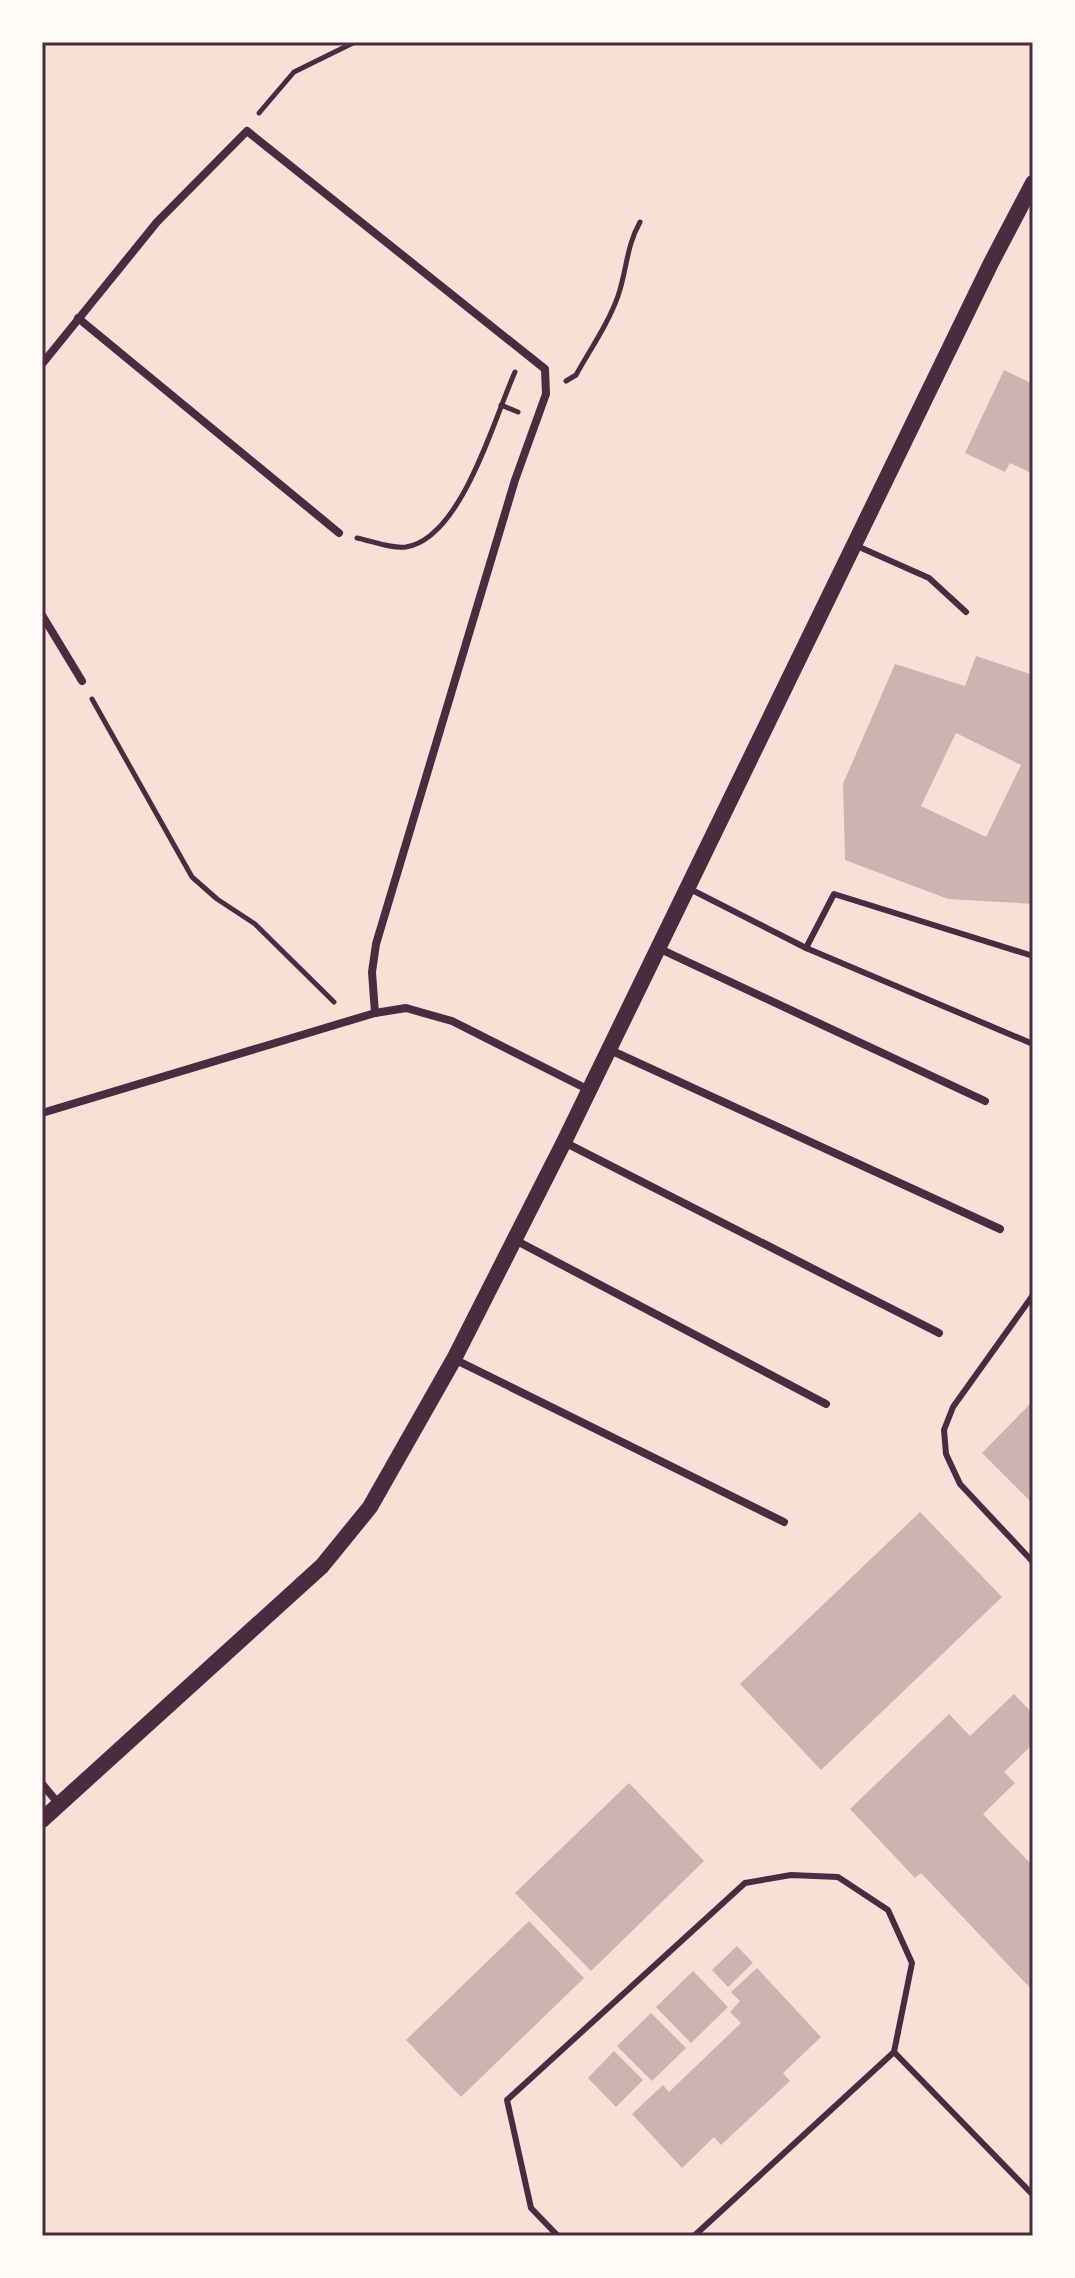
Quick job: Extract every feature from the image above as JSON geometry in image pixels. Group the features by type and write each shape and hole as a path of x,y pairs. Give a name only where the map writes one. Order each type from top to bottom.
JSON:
{"main road":[{"path":"42,1820 340,1547 395,1469 564,1142 1033,183"}],"street":[{"path":"42,364 157,222 247,131 545,369 548,381 376,944 372,972 375,1013"},
{"path":"78,318 339,533"},
{"path":"42,615 82,681"},
{"path":"658,948 985,1101"},
{"path":"42,1113 375,1013 406,1008 439,1017 589,1090"},
{"path":"608,1049 1000,1229"},
{"path":"564,1142 939,1333"},
{"path":"514,1240 826,1404"},
{"path":"454,1359 784,1522"},
{"path":"42,1784 59,1804"}],"lane":[{"path":"854,544 929,578 966,612"},
{"path":"687,888 806,948 1033,1044"},
{"path":"806,948 834,894 1033,956"},
{"path":"1033,1295 953,1407 944,1430 946,1454 960,1484 1033,1562"},
{"path":"558,2236 531,2208 507,2100 745,1883 791,1875 838,1877 888,1910 912,1963 894,2052 694,2236"},
{"path":"894,2052 1033,2195"}],"path":[{"path":"247,131 294,72 355,42"},
{"path":"548,381 568,381 576,375 603,330 622,283 628,246 640,222"},
{"path":"339,533 407,547 436,531 476,468 525,350"},
{"path":"82,681 185,866 202,887 270,937 351,1020"}],"building":[{"path":"1004,370 1033,384 1033,474 1010,463 1005,472 965,453"},
{"path":"976,656 1033,675 1033,904 948,899 845,860 843,784 895,664 965,686","holes":["956,733 1021,765 986,837 921,806"]},
{"path":"1033,1401 1033,1504 982,1453"},
{"path":"920,1512 1002,1597 821,1770 740,1684"},
{"path":"1014,1694 1033,1714 1033,1744 1004,1772 1015,1783 983,1814 1033,1866 1033,1991 921,1873 915,1878 850,1809 949,1714 970,1736"},
{"path":"629,1783 704,1861 591,1971 515,1893"},
{"path":"529,1921 584,1978 461,2097 406,2040"},
{"path":"737,1946 753,1963 728,1987 712,1970"},
{"path":"757,1968 821,2037 783,2073 790,2081 721,2145 714,2137 682,2168 632,2114 663,2085 669,2092 741,2023 730,2012 740,2001 731,1992"},
{"path":"693,1971 728,2007 691,2043 656,2007"},
{"path":"651,2013 686,2048 652,2081 617,2046"},
{"path":"614,2051 643,2080 616,2107 588,2078"}]}
